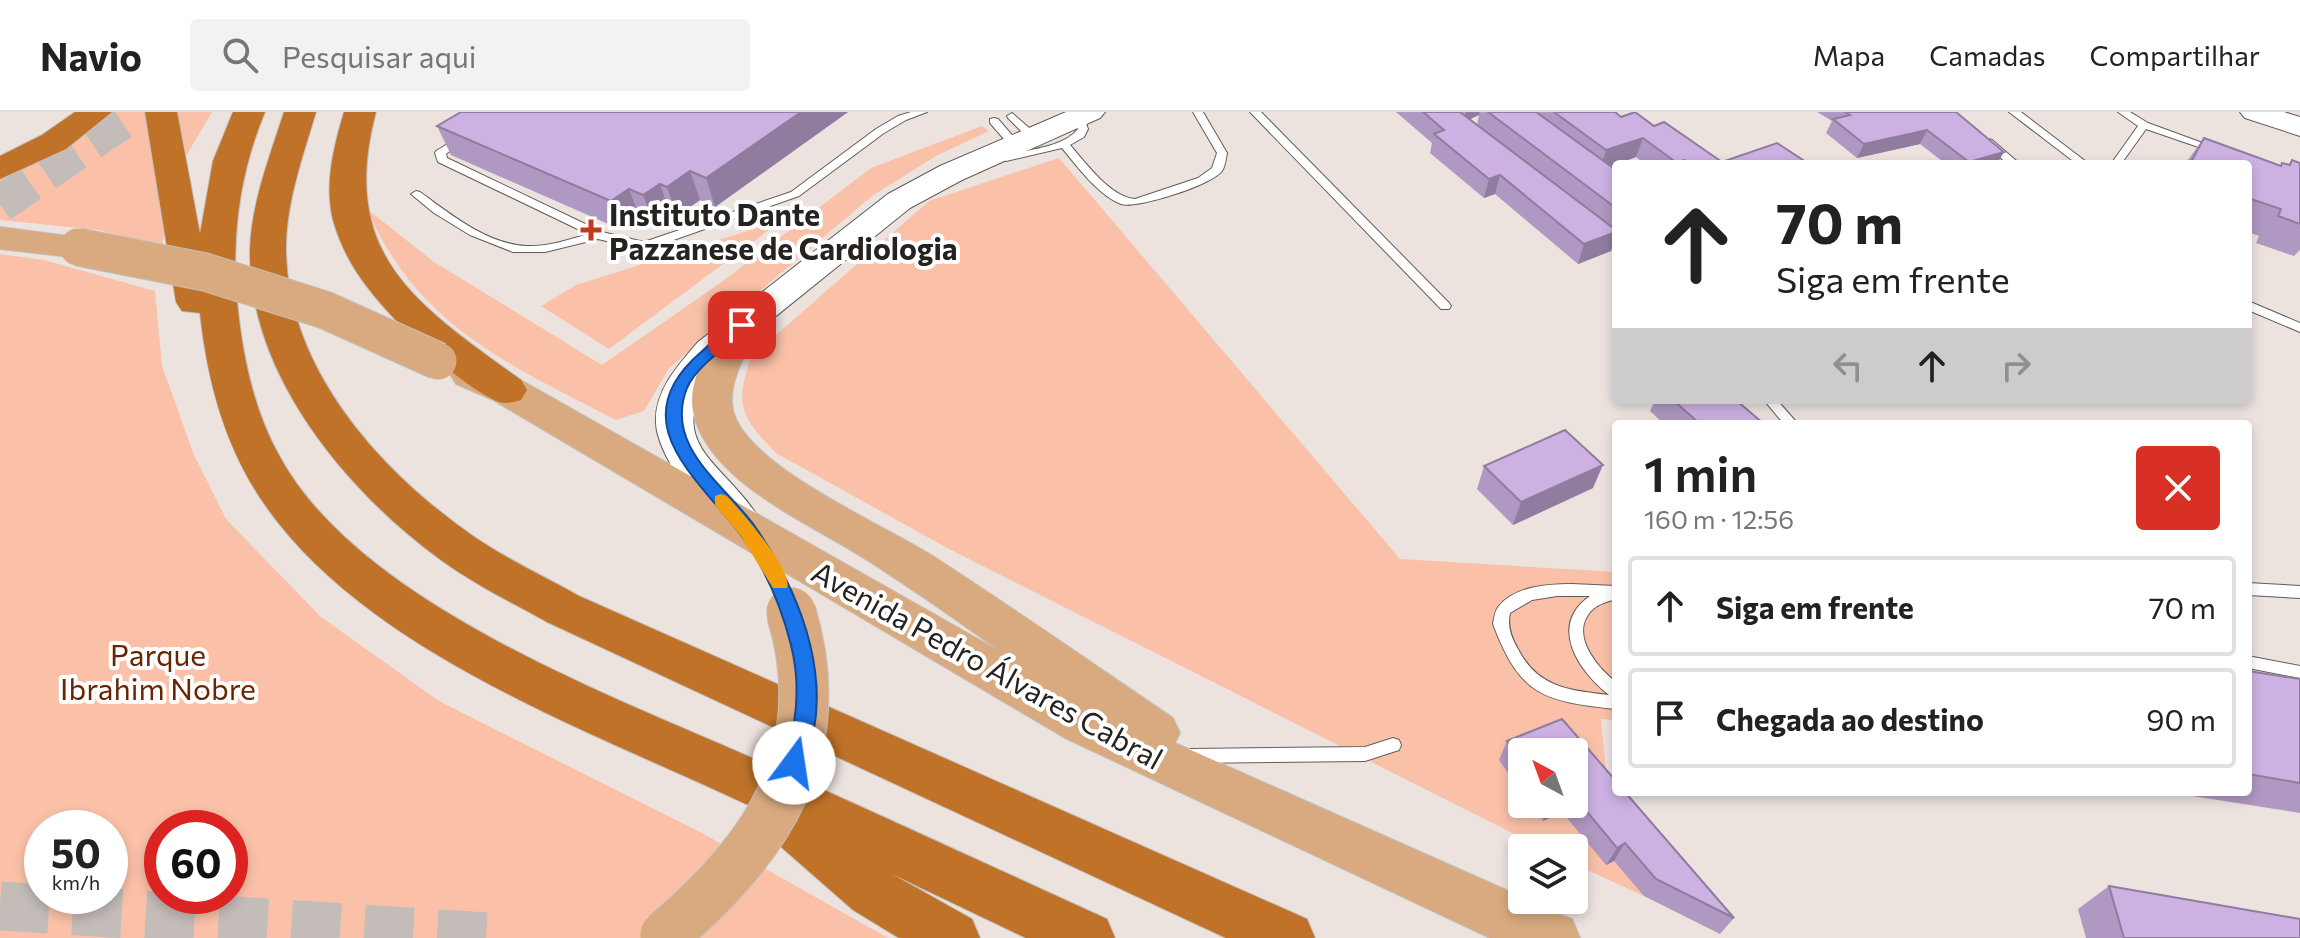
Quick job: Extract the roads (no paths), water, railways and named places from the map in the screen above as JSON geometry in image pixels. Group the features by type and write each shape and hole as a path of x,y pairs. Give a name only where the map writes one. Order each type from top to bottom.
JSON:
{"highway":[{"path":"0,169 54,142 96,112"},
{"path":"161,112 196,307 203,321 221,339"},
{"path":"249,112 233,146 214,250 221,339 242,424 260,461 289,505 344,563 442,633 616,721 1087,938"},
{"path":"300,112 271,221 269,265 276,310 288,348 309,391 365,467 396,497 458,548 563,609 1287,938"},
{"path":"360,112 348,155 350,218 357,240 410,311 438,339 507,390"},
{"path":"738,776 861,884 952,938"}],"main road":[{"name":"Avenida Pedro Álvares Cabral","path":"0,238 78,247 205,272 325,310 507,390 1083,723 1262,808 1552,938"},
{"path":"742,325 719,372 712,408 731,442 752,463 774,482 884,547 1262,808"},
{"path":"663,937 692,914 740,863 780,798 794,763 804,723 806,684 802,648 783,587 748,531"}],"street":[{"path":"2255,112 2300,127"},
{"path":"748,531 691,467 677,438 674,409 678,389 687,374 742,325 899,201 951,173 1013,129 1078,124"}],"lane":[{"path":"472,132 447,146 440,157 598,235 645,246 763,208 795,194 880,131 902,118 922,112"},
{"path":"951,173 1078,124 1096,181 1124,201 1136,202 1202,180 1217,170 1222,153 1198,112"},
{"path":"1255,112 1445,306"},
{"path":"2014,112 2079,160"},
{"path":"2123,112 2144,125 2229,154"},
{"path":"2119,160 2144,125"},
{"path":"1974,131 2010,160"},
{"path":"416,194 450,220 514,249 558,246 598,235"},
{"path":"2252,307 2300,328"},
{"path":"1774,404 1788,420"},
{"path":"1612,592 1568,589 1527,596 1504,610 1500,624 1524,675 1538,688 1559,696 1612,702"},
{"path":"2252,589 2300,592"},
{"path":"1612,594 1588,605 1577,626 1576,639 1591,670 1612,688"},
{"path":"2252,663 2300,672"},
{"path":"1190,756 1365,754 1393,745"}],"tunnel":[{"path":"0,204 135,112"},
{"path":"0,906 504,938"}],"place":[{"name":"Instituto Dante Pazzanese de Cardiologia","path":"591,230"}],"park label":[{"name":"Parque Ibrahim Nobre","path":"158,670"}]}
